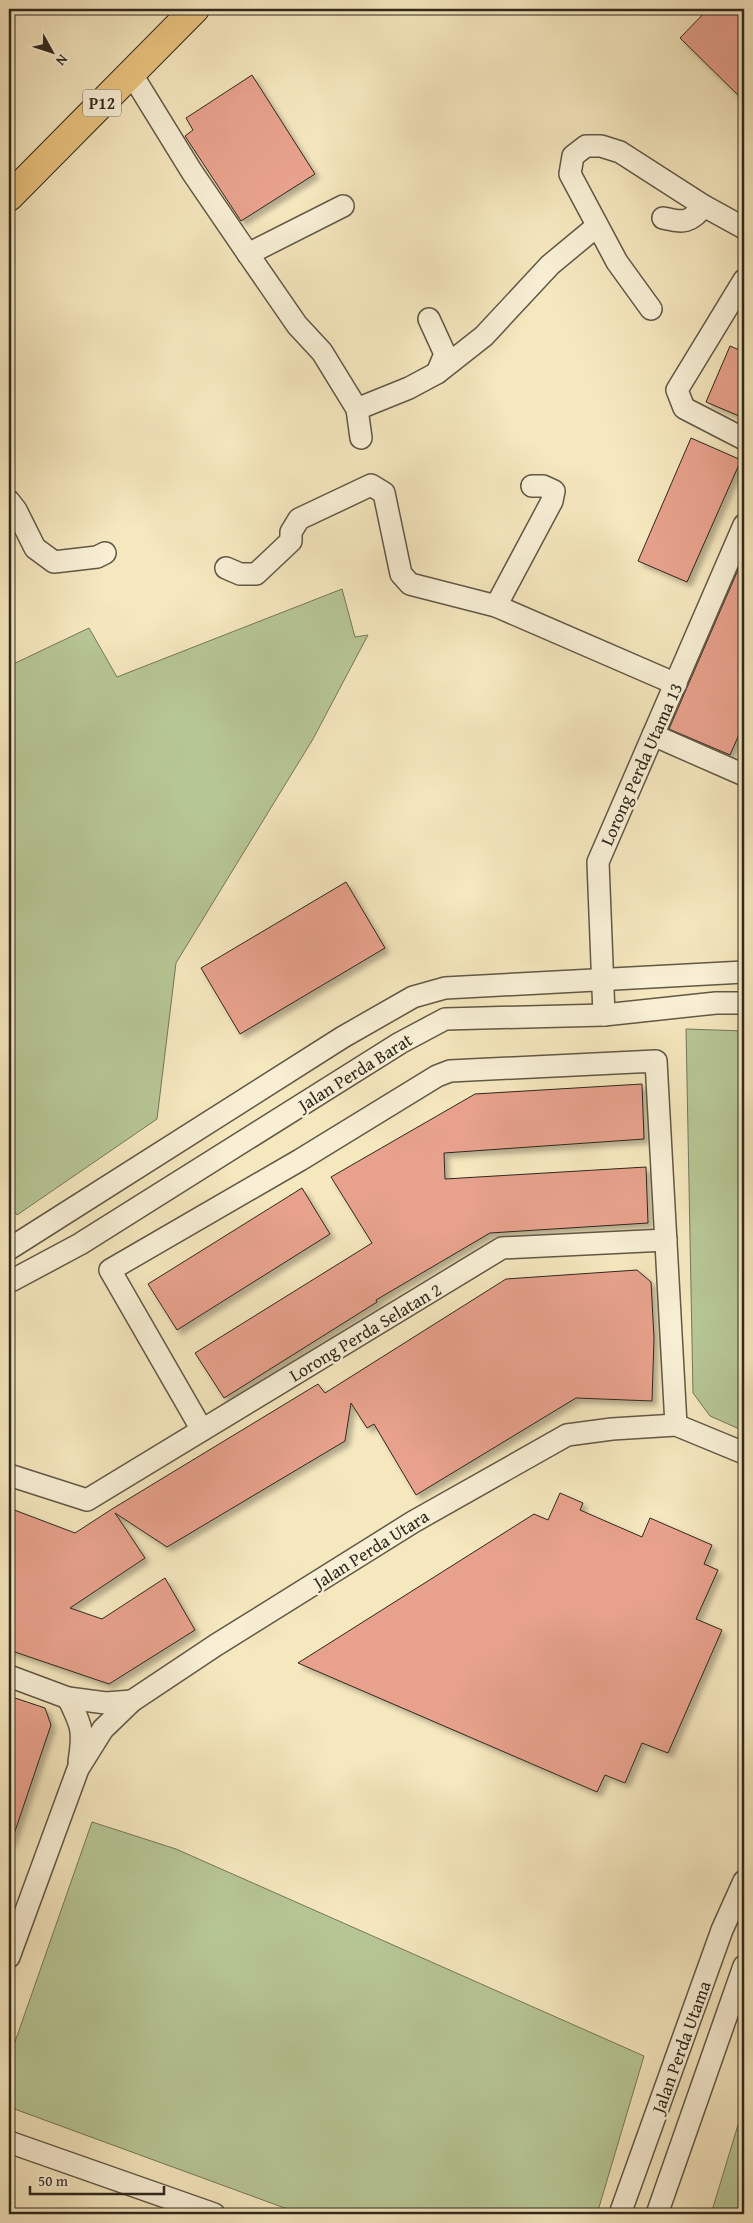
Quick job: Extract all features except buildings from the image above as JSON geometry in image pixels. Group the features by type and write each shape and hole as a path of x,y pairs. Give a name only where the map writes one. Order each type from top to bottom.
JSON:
{"main road":[{"name":"P12","path":"9,197 40,168 195,9"}],"street":[{"path":"131,73 192,172 297,326 322,352 357,409 362,438"},
{"path":"651,310 617,262 570,174 573,156 586,146 601,146 620,152 704,206 744,228"},
{"path":"248,254 342,206"},
{"path":"663,218 681,222 692,219 704,206"},
{"path":"357,409 410,388 437,373 484,336 550,265 597,226"},
{"path":"744,280 677,390 684,408 744,439"},
{"path":"429,319 445,354 437,373"},
{"path":"226,568 240,574 256,574 291,542 291,532 300,519 371,486 384,492 401,574 410,584 496,606 676,684"},
{"path":"496,606 552,501 554,491 544,486 532,486"},
{"path":"9,501 16,510 35,548 54,562 97,557 105,553"},
{"name":"Lorong Perda Utama 13","path":"604,1015 598,862 744,525"},
{"path":"653,735 744,775"},
{"name":"Jalan Perda Barat","path":"9,1249 343,1037 413,998 445,988 744,972"},
{"name":"Jalan Perda Barat","path":"9,1282 80,1244 400,1043 445,1019 604,1015 716,1003 744,1003"},
{"path":"385,1014 400,1043"},
{"path":"202,1430 110,1270 300,1160 437,1076 450,1071 656,1061 676,1425"},
{"name":"Lorong Perda Selatan 2","path":"9,1475 87,1500 502,1248 666,1240"},
{"name":"Jalan Perda Utara","path":"9,1676 68,1698 106,1703 132,1701 216,1645 413,1522 567,1435 612,1429 676,1425 744,1453"},
{"path":"9,1957 78,1769 83,1738 81,1724 68,1698"},
{"path":"78,1769 104,1729 132,1701"},
{"name":"Jalan Perda Utama","path":"620,2214 722,1930 744,1881"},
{"name":"Jalan Perda Utama","path":"657,2214 744,1966"},
{"path":"9,2142 214,2214"}],"green space":[{"path":"342,589 355,637 368,635 313,739 176,963 157,1119 17,1215 9,1203 9,666 89,628 117,677"},
{"path":"686,1029 744,1031 744,1431 710,1416 693,1393"},
{"path":"92,1822 176,1849 644,2056 597,2214 301,2214 9,2107 9,2059"},
{"path":"744,2105 744,2214 711,2214"}]}
